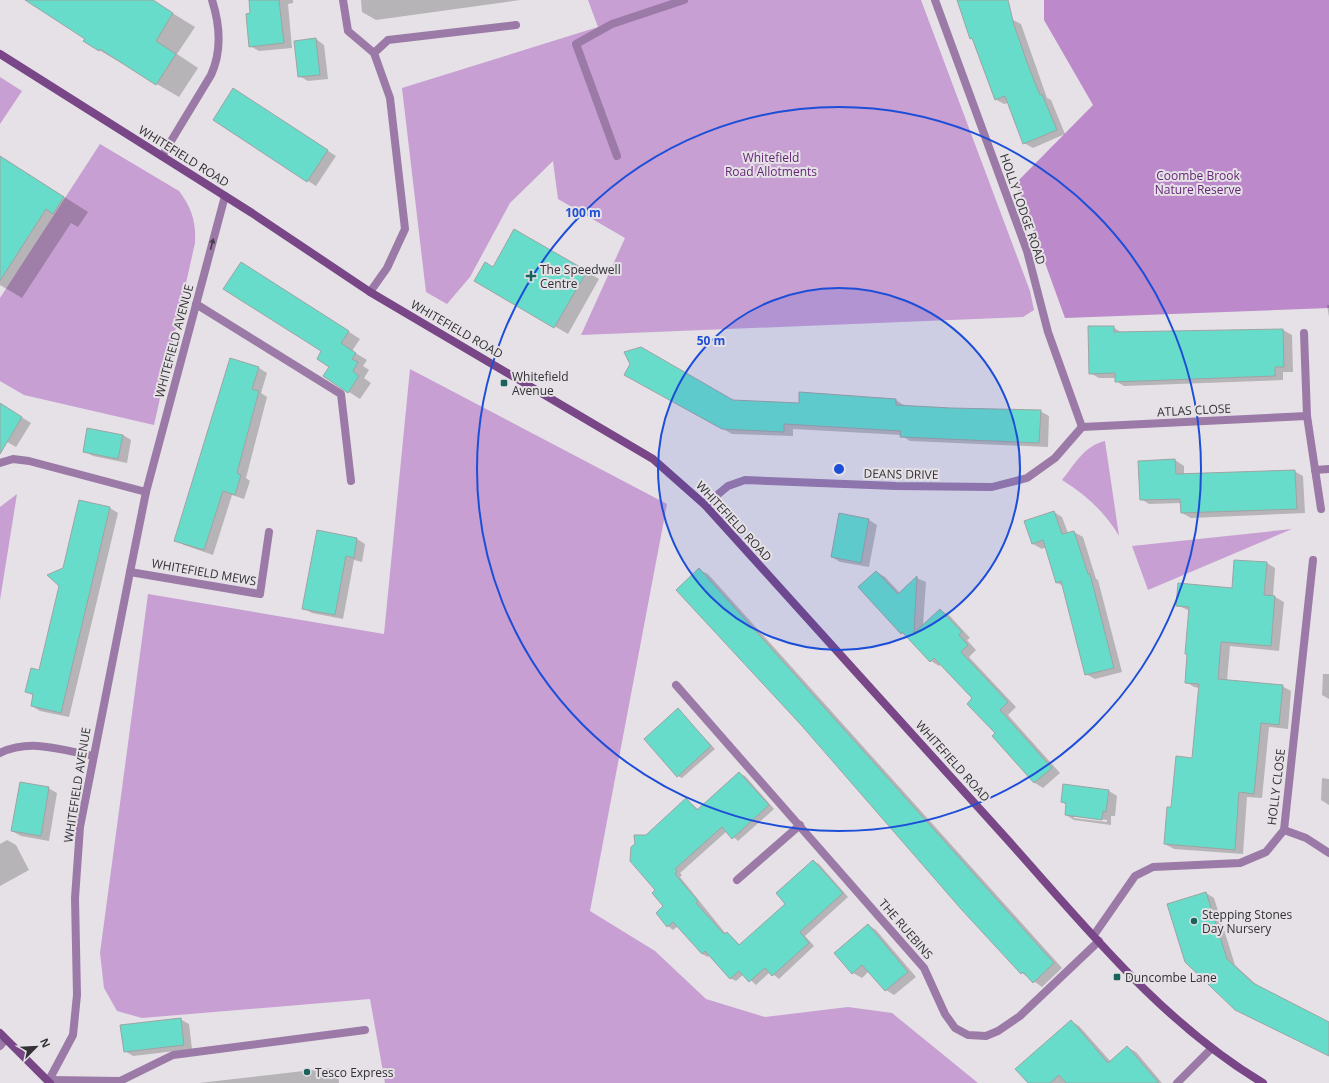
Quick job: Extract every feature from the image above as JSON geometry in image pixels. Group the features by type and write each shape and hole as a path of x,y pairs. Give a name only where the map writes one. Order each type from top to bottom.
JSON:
{"main road":[{"name":"WHITEFIELD ROAD","path":"0,54 225,196 370,292 653,459 705,504 1097,938 1172,1015 1211,1049 1263,1083"},
{"path":"2,1040 49,1082"}],"street":[{"path":"162,156 216,65 219,44 212,0"},
{"path":"343,0 348,31 374,53 390,98 405,229 387,268 370,292"},
{"path":"617,156 576,44 612,24 684,0"},
{"name":"HOLLY LODGE ROAD","path":"935,0 1027,251 1048,332 1082,427"},
{"path":"374,53 388,40 516,25"},
{"name":"WHITEFIELD AVENUE","path":"49,1082 73,1035 77,995 75,898 80,835 93,756 146,492 225,196"},
{"path":"196,304 341,394 351,480"},
{"path":"1304,333 1307,416 1321,509"},
{"name":"ATLAS CLOSE","path":"1082,427 1307,416"},
{"name":"DEANS DRIVE","path":"705,504 728,486 745,480 896,486 992,487 1027,478 1055,458 1082,427"},
{"path":"0,463 13,459 29,461 146,492"},
{"path":"1315,470 1329,469"},
{"name":"WHITEFIELD MEWS","path":"130,572 260,594 269,532"},
{"name":"HOLLY CLOSE","path":"1097,938 1135,876 1153,867 1240,863 1266,852 1284,830 1313,560"},
{"name":"THE RUEBINS","path":"676,685 924,968 945,1014 955,1028 968,1036 986,1036 998,1032 1020,1016 1097,938"},
{"path":"0,752 16,746 32,744 93,756"},
{"path":"737,880 800,825"},
{"path":"1284,830 1306,838 1329,853"},
{"path":"49,1082 120,1081 173,1055 365,1030"},
{"path":"1176,1083 1211,1049"}],"green space":[{"name":"Whitefield Road Allotments","path":"588,0 921,0 1030,291 1034,310 1023,317 581,335 625,238 558,199 553,161 510,203 470,277 447,304 426,292 402,88 598,27"},
{"name":"Coombe Brook Nature Reserve","path":"1044,0 1329,0 1329,308 1065,318 1016,183 1093,105 1044,20"},
{"path":"0,77 22,91 0,124"},
{"path":"100,144 179,191 190,209 194,222 195,243 154,425 24,395 0,381 0,298"},
{"path":"410,369 667,504 590,911 655,951 706,999 765,1017 848,1007 892,1013 978,1083 385,1083 370,999 142,1018 117,1011 104,988 100,953 148,594 384,634"},
{"path":"1105,441 1119,536 1108,519 1094,505 1062,480 1080,456 1091,447"},
{"path":"17,494 0,600 0,507"},
{"path":"1292,529 1148,590 1132,546"}],"building":[{"path":"25,0 153,0 173,13 156,41 176,54 156,85 100,49 99,51 83,41 85,39"},
{"path":"249,0 279,0 284,43 249,47 246,14 250,13"},
{"path":"957,0 1008,0 1014,25 1028,65 1040,95 1042,94 1057,130 1023,144 1005,96 995,100 972,38 970,39"},
{"path":"316,38 320,75 298,77 294,41"},
{"path":"233,88 328,150 307,182 213,120"},
{"path":"0,156 64,197 53,214 46,209 0,281"},
{"name":"The Speedwell Centre","path":"514,229 587,271 554,328 474,281 485,262 493,267"},
{"path":"241,262 349,331 341,343 356,353 352,359 358,362 353,371 359,376 348,393 323,376 329,367 317,359 321,351 223,289"},
{"path":"1088,326 1114,326 1114,332 1283,329 1284,367 1275,367 1275,376 1115,382 1115,373 1089,374"},
{"path":"641,347 733,400 799,403 799,392 896,399 896,405 1041,410 1039,443 900,437 901,431 784,424 784,432 722,429 624,375 630,364 624,352"},
{"path":"230,358 259,367 252,389 259,391 237,473 241,475 235,495 223,491 204,550 174,541"},
{"path":"0,403 22,417 0,454"},
{"path":"87,428 123,435 118,459 83,452"},
{"path":"1175,459 1176,474 1295,470 1297,509 1181,513 1180,499 1140,500 1138,461"},
{"path":"79,500 110,507 61,713 31,706 33,694 25,692 31,668 39,670 59,586 47,575 63,568"},
{"path":"1054,511 1062,534 1074,531 1088,574 1090,574 1114,668 1085,675 1061,581 1056,583 1043,540 1032,544 1024,521"},
{"path":"839,513 869,519 861,563 831,557"},
{"path":"317,530 357,538 354,558 346,556 335,615 302,609"},
{"path":"1234,560 1267,562 1264,595 1275,596 1271,646 1221,642 1218,679 1283,685 1279,725 1261,723 1254,794 1239,792 1235,850 1164,844 1167,807 1171,807 1176,756 1192,758 1199,684 1185,683 1187,654 1185,654 1189,607 1176,606 1178,583 1232,588"},
{"path":"699,568 1054,963 1033,983 1023,972 1021,974 961,909 802,726 676,590"},
{"path":"876,571 898,594 917,576 914,633 940,609 962,632 959,635 968,645 961,652 1008,702 1000,710 1052,768 1034,783 992,736 995,733 967,704 972,698 934,658 930,662 902,632 901,634 858,587"},
{"path":"678,708 711,746 677,777 644,739"},
{"path":"739,772 769,805 732,839 722,827 675,869 677,871 675,874 698,901 696,903 724,934 727,932 739,945 785,904 776,893 813,860 843,893 800,932 809,943 772,976 765,968 749,982 739,971 730,979 705,951 702,954 673,922 667,927 656,913 663,906 652,893 655,890 630,861 631,847 635,844 634,835 646,835 686,798 697,810"},
{"path":"20,782 49,787 41,836 11,831"},
{"path":"1063,784 1109,790 1106,812 1103,811 1102,820 1065,815 1066,803 1061,802"},
{"path":"1206,892 1227,959 1253,983 1329,1022 1329,1056 1235,1010 1185,962 1167,904"},
{"path":"868,924 908,972 885,991 862,965 852,974 834,953"},
{"path":"181,1018 184,1045 124,1052 120,1025"},
{"path":"1071,1020 1108,1063 1127,1046 1159,1083 1066,1083 1059,1075 1050,1083 1028,1083 1015,1069"}],"place":[{"name":"The Speedwell Centre","path":"531,276"},
{"name":"Whitefield Avenue","path":"504,383"},
{"name":"Stepping Stones Day Nursery","path":"1194,921"},
{"name":"Duncombe Lane","path":"1117,977"},
{"name":"Tesco Express","path":"307,1072"}]}
